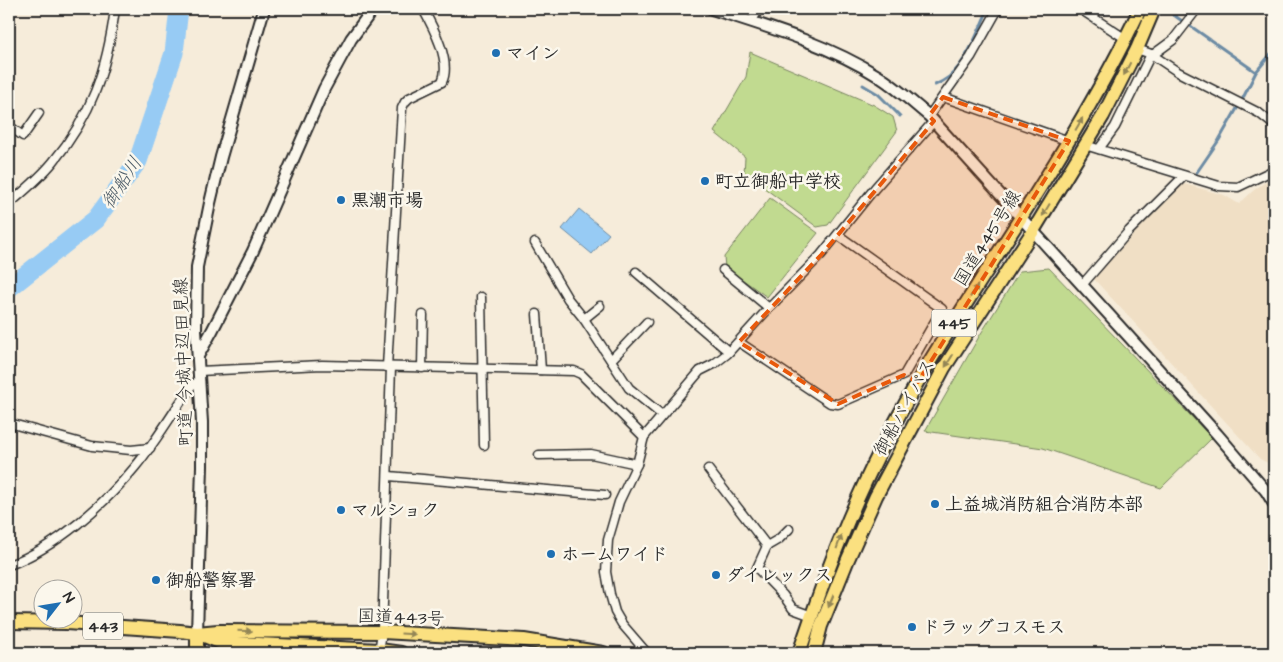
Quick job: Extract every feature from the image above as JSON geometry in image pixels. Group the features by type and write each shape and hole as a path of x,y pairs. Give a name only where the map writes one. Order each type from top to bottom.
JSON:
{"highway":[{"name":"国道445号線","path":"799,653 842,534 870,471 918,382 1069,141 1105,80 1140,9"},
{"name":"御船バイパス","path":"814,653 821,626 848,560 889,471 944,368 1033,231 1103,116 1137,49 1154,9"},
{"name":"国道443号","path":"9,622 66,623 196,633 218,631 382,632 524,640 603,653"},
{"name":"国道443号","path":"196,633 219,642 401,653"},
{"path":"196,633 197,653"}],"street":[{"path":"9,204 53,163 84,117 102,77 115,9"},
{"name":"町道 今城中辺田見線","path":"196,633 202,466 200,376 195,294 197,267 221,157 264,9"},
{"path":"198,356 253,251 324,89 351,39 373,9"},
{"path":"379,652 382,632 389,476 389,367 402,108 408,98 442,82 444,78 444,57 423,9"},
{"path":"712,9 827,49 853,62 878,76 931,119 1217,434 1266,491 1274,504"},
{"path":"751,22 759,9"},
{"path":"647,653 622,624 615,612 606,572 608,540 619,502 637,464 644,437 700,371 714,364 729,352 838,235 931,119 998,9"},
{"path":"1080,9 1126,39"},
{"path":"1099,150 1115,127 1151,54 1154,54 1173,40 1197,9"},
{"path":"1137,49 1151,54 1178,72 1259,113 1274,125"},
{"path":"944,97 1069,141"},
{"path":"9,126 23,136 39,113"},
{"path":"1085,145 1219,186 1238,187 1274,170"},
{"path":"1082,285 1184,176"},
{"path":"739,342 830,403 838,404 904,375 942,309 838,235"},
{"path":"535,243 568,299 584,318 629,388 662,415"},
{"path":"723,270 769,308"},
{"path":"636,272 729,352"},
{"path":"481,297 484,445"},
{"path":"584,318 600,306"},
{"path":"422,368 423,314"},
{"path":"537,314 541,370"},
{"path":"611,360 648,322"},
{"path":"9,565 52,542 99,505 136,466 200,376 322,365 578,372 644,437"},
{"path":"904,375 918,382"},
{"path":"9,423 92,446 131,450 150,448"},
{"path":"539,455 591,454 637,464"},
{"path":"708,469 767,546"},
{"path":"389,476 605,495"},
{"path":"789,529 779,539 767,546 757,568 783,594 794,609 812,616"}],"highlighted area":[{"path":"943,97 1069,141 918,382 904,375 838,404 739,342 821,255 934,121 929,116"}],"shaded area":[{"path":"1274,176 1274,466 1260,459 1093,278 1177,188 1184,184 1224,195 1239,204 1254,190"}],"green space":[{"path":"750,52 874,105 893,117 897,131 828,225 817,227 744,173 745,157 714,132 746,77"},
{"path":"770,198 818,233 767,297 725,267 724,257"},
{"path":"1049,268 1212,438 1161,488 1043,448 925,431 980,335 1020,271"}],"water":[{"path":"579,209 609,234 592,254 562,229"}],"waterway":[{"name":"御船川","path":"9,288 96,219 138,161 174,53 179,9"},
{"path":"935,85 949,77 961,63 972,45 988,9"},
{"path":"1171,13 1182,21"},
{"path":"1189,25 1256,72"},
{"path":"1241,102 1256,72 1274,50"},
{"path":"863,85 878,94 900,116"},
{"path":"1195,175 1219,140 1239,105"}],"place":[{"name":"マイン","path":"496,53"},
{"name":"町立御船中学校","path":"705,181"},
{"name":"黒潮市場","path":"341,200"},
{"name":"上益城消防組合消防本部","path":"935,504"},
{"name":"マルショク","path":"341,510"},
{"name":"ホームワイド","path":"551,554"},
{"name":"ダイレックス","path":"716,575"},
{"name":"御船警察署","path":"156,580"},
{"name":"ドラッグコスモス","path":"912,627"}]}
